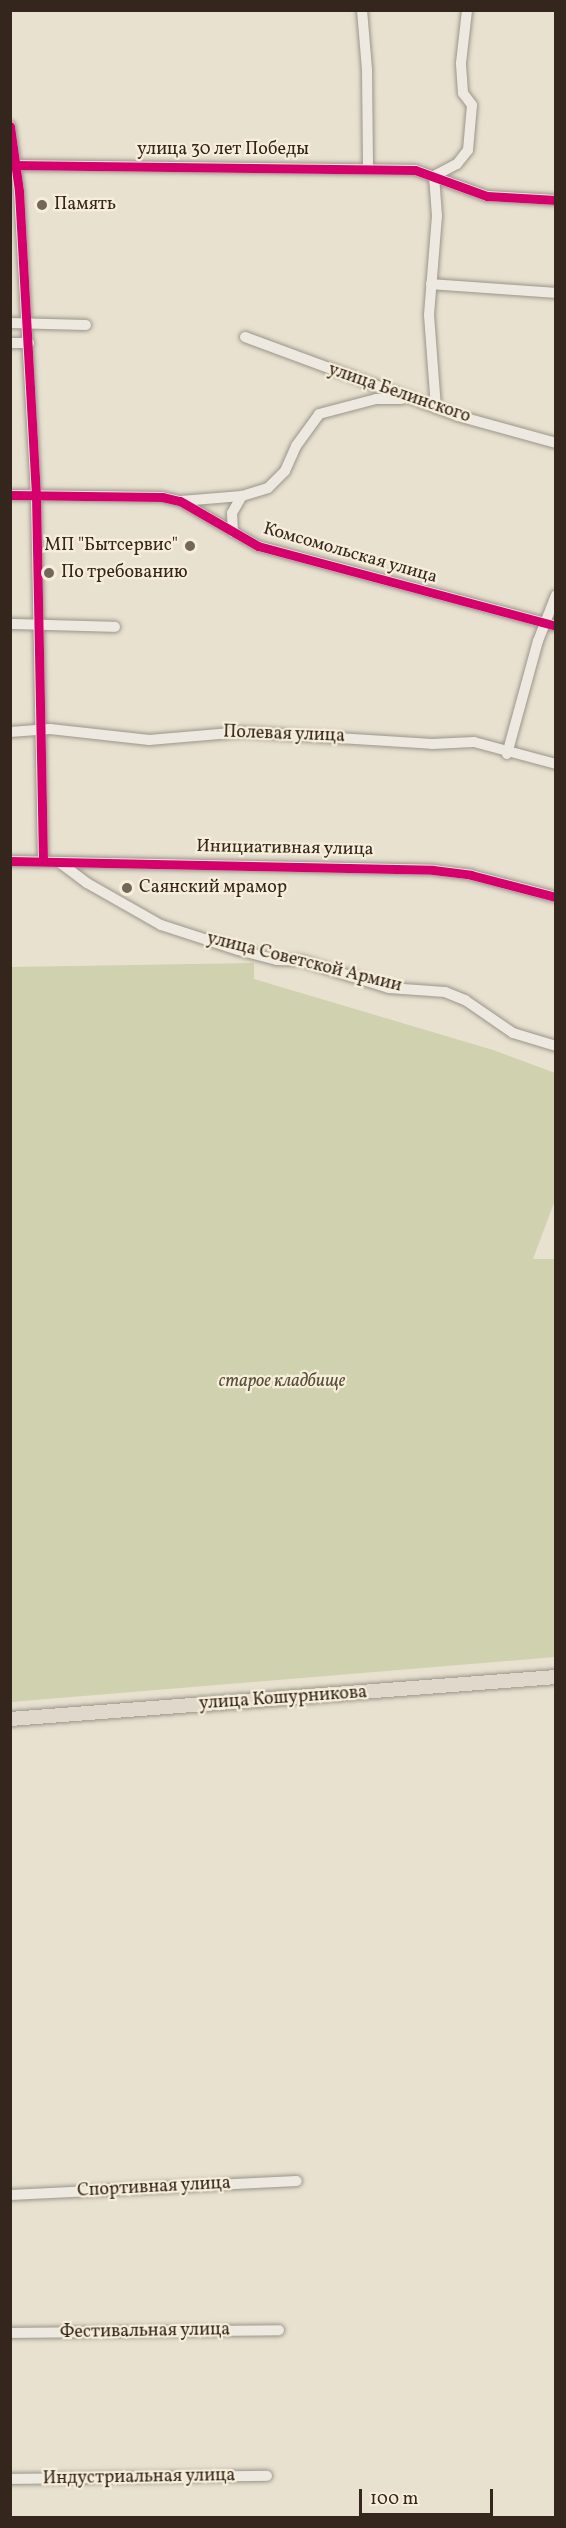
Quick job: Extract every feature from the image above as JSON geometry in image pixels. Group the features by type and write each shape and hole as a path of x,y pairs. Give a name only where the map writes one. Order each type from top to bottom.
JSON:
{"main road":[{"name":"улица Кошурникова","path":"10,1719 555,1677"}],"street":[{"path":"362,10 368,70 368,167"},
{"path":"436,408 429,315 437,216 434,176 457,164 468,150 472,105 464,93 461,63 468,10"},
{"path":"10,126 28,326 36,495 43,861"},
{"name":"улица 30 лет Победы","path":"13,165 368,167 415,170 487,196 555,200"},
{"path":"431,284 555,293"},
{"path":"10,323 28,326 86,325"},
{"name":"улица Белинского","path":"245,337 408,399 555,443"},
{"path":"10,343 29,343"},
{"path":"180,501 242,496 278,480 319,414 376,399 408,399"},
{"name":"Комсомольская улица","path":"10,495 180,501 258,546 551,625"},
{"path":"233,532 232,513 242,496"},
{"path":"507,753 551,625 555,596"},
{"path":"10,624 115,627"},
{"name":"Полевая улица","path":"10,732 40,732 50,729 149,740 243,732 432,744 474,742 507,753 555,764"},
{"name":"Инициативная улица","path":"10,861 433,870 471,875 555,897"},
{"name":"улица Советской Армии","path":"59,861 87,883 161,925 238,950 302,961 389,988 445,992 465,1000 513,1033 555,1046"},
{"name":"Спортивная улица","path":"10,2195 297,2181"},
{"name":"Фестивальная улица","path":"10,2333 279,2330"},
{"name":"Индустриальная улица","path":"10,2479 267,2476"}],"green space":[{"name":"старое кладбище","path":"254,963 254,979 493,1050 555,1073 555,1200 533,1259 555,1259 555,1657 11,1702 11,967"}],"cycle path":[{"path":"10,126 19,191 36,495 43,861"},
{"path":"10,165 415,170 487,196 556,200"},
{"path":"10,495 162,497 180,501 258,546 556,626"},
{"path":"10,861 433,870 471,875 556,897"}],"place":[{"name":"Память","path":"42,205"},
{"name":"МП \"Бытсервис\"","path":"190,546"},
{"name":"По требованию","path":"49,573"},
{"name":"Саянский мрамор","path":"127,888"}]}
